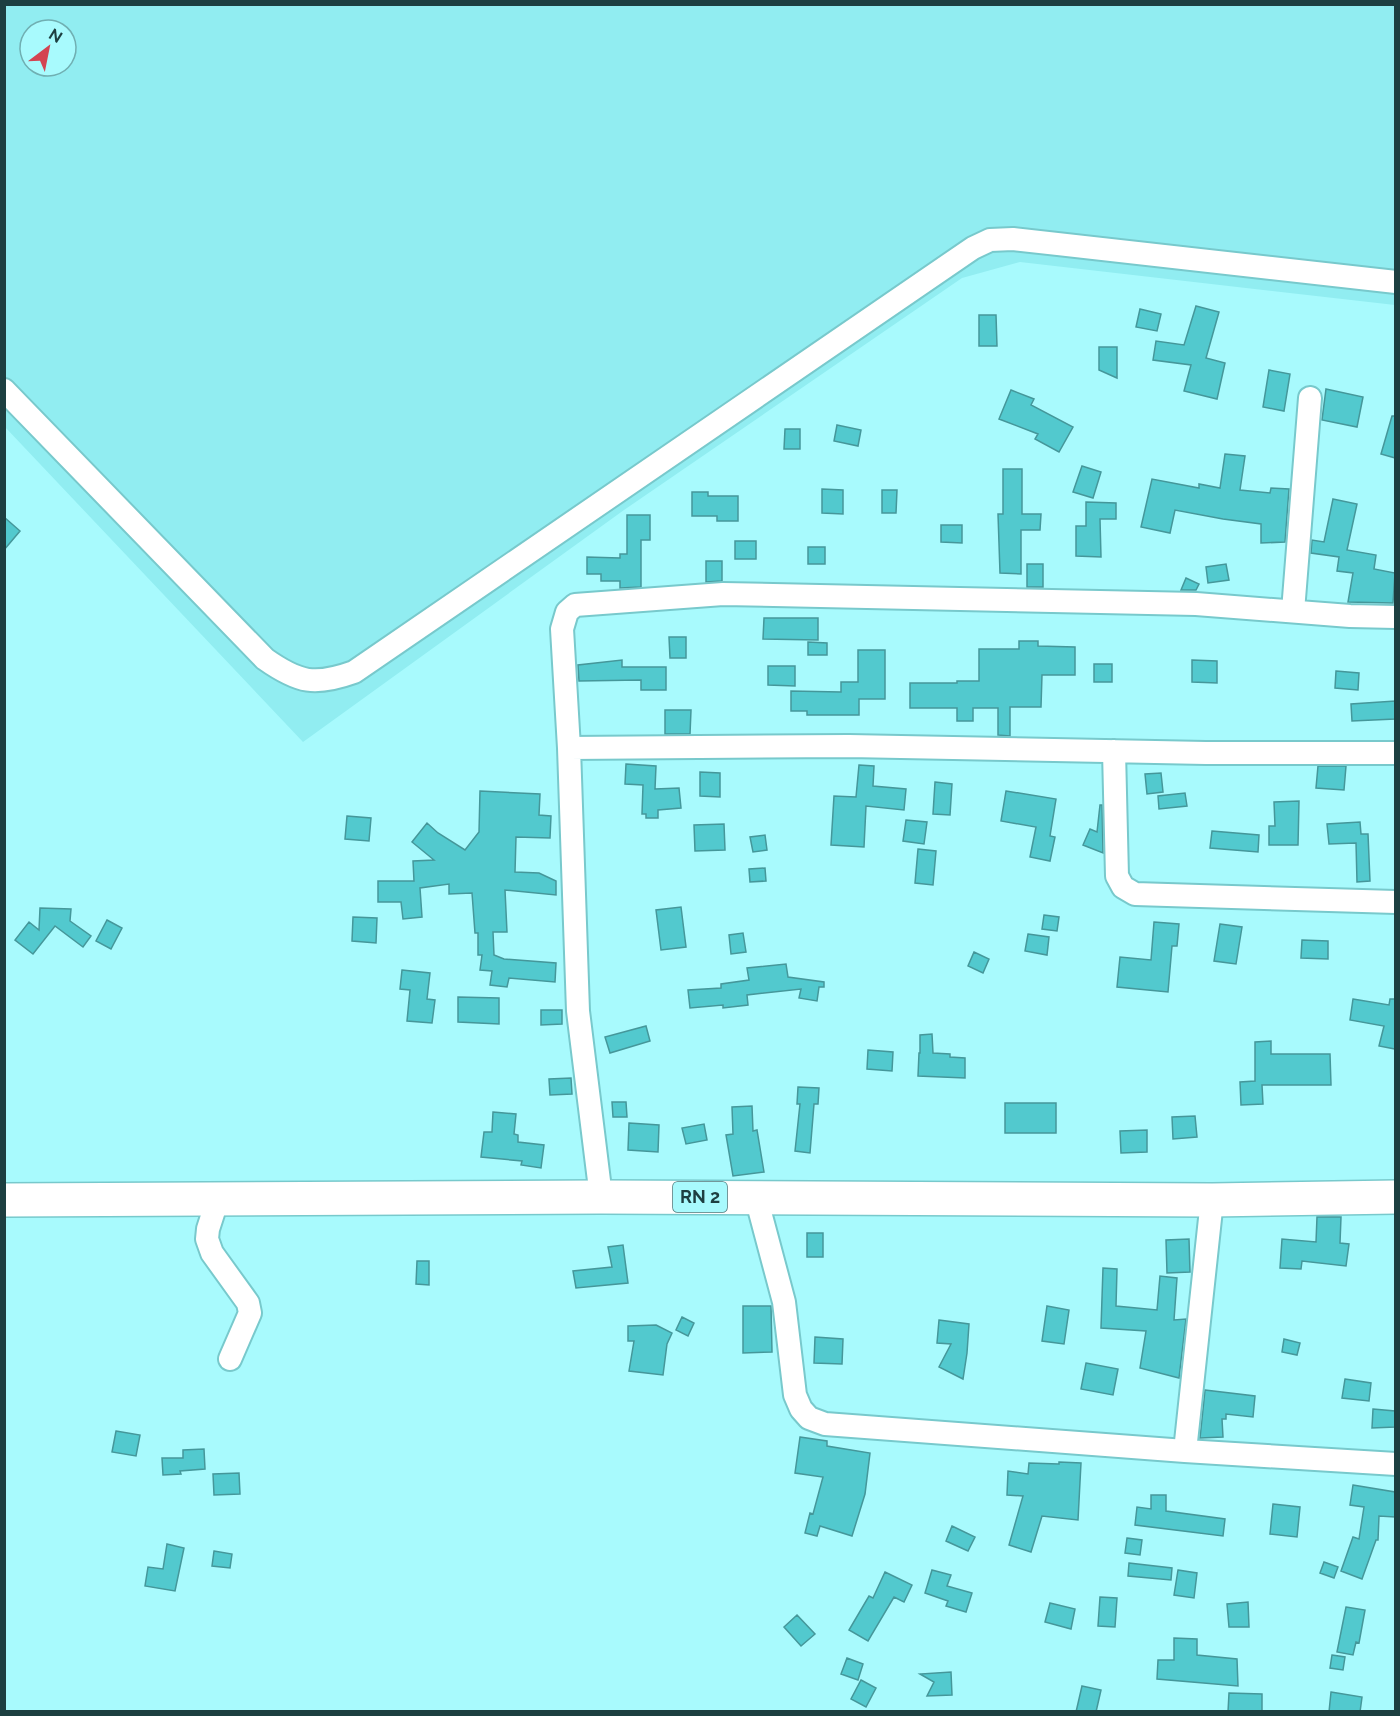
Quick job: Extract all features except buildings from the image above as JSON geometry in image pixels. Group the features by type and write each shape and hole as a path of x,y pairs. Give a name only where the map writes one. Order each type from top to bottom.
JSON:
{"highway":[{"name":"RN 2","path":"4,1200 601,1197 1212,1200 1395,1197"}],"street":[{"path":"4,390 265,659 283,672 309,681 329,681 354,672 973,248 990,240 1013,239 1395,282"},
{"path":"1293,611 1311,398"},
{"path":"601,1197 578,1011 569,748 562,629 567,612 576,605 723,594 1196,604 1350,616 1395,617"},
{"path":"569,748 849,746 1395,753"},
{"path":"1114,751 1117,876 1123,887 1135,894 1395,902"},
{"path":"756,1197 784,1302 795,1395 801,1409 809,1418 825,1424 1395,1464"},
{"path":"219,1198 208,1229 207,1239 212,1253 248,1303 250,1313 230,1359"},
{"path":"1185,1451 1212,1200"}],"shaded area":[{"path":"5,5 1395,5 1395,305 1020,262 962,278 624,510 303,742 5,427"}]}
